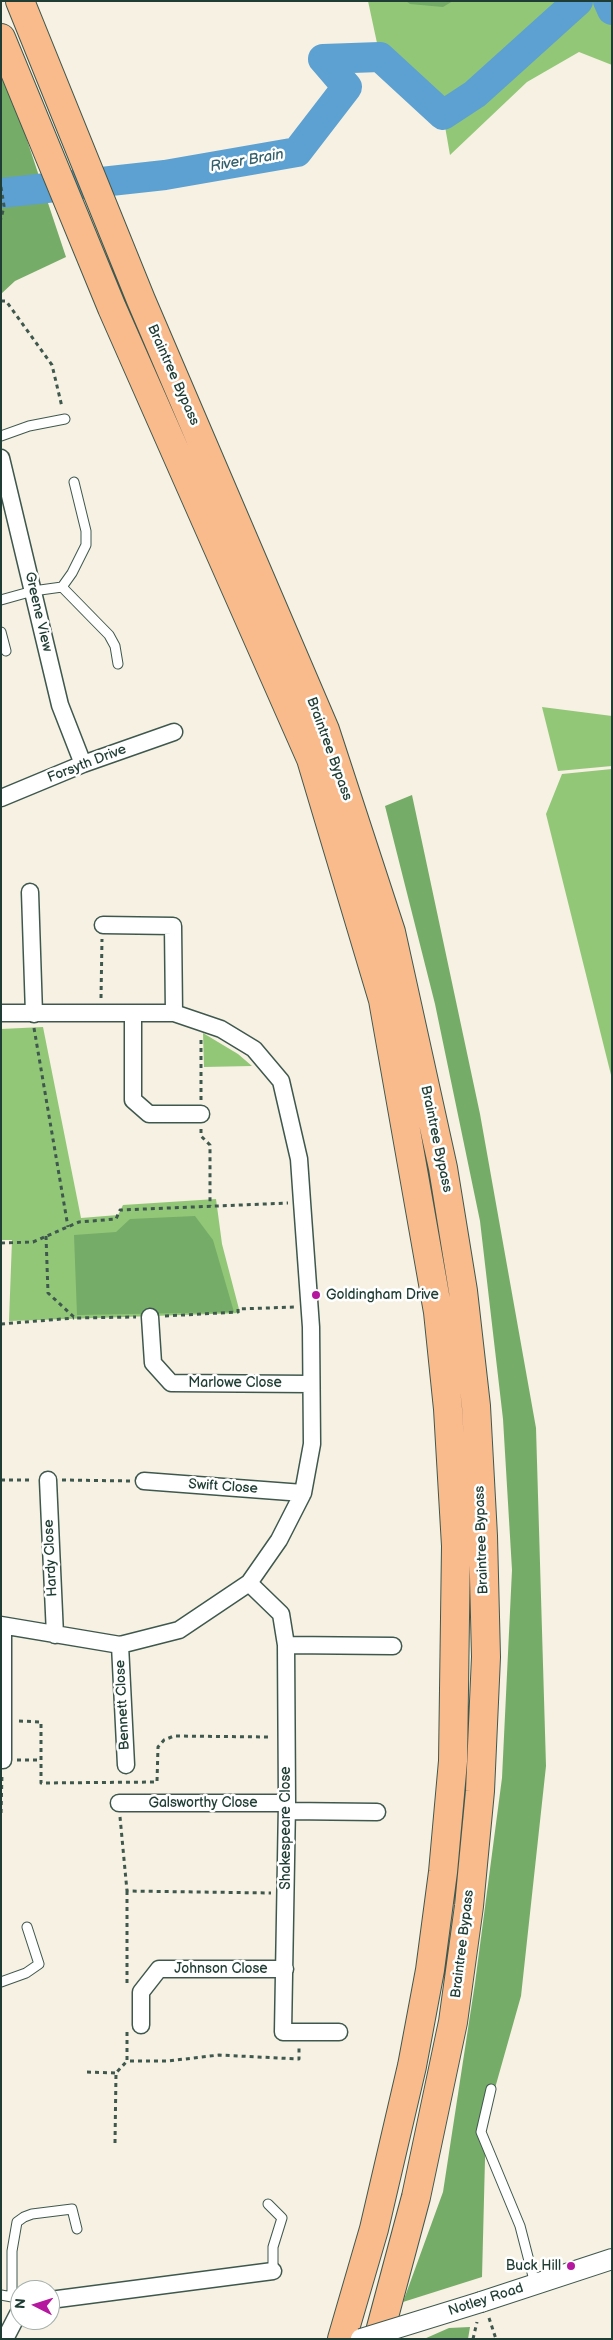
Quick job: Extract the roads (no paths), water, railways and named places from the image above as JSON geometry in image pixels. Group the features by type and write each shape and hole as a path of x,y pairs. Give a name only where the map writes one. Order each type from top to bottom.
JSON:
{"highway":[{"name":"Braintree Bypass","path":"20,1 120,250 325,730 391,932 443,1168 463,1292 476,1406 483,1536 486,1657 480,1791 469,1906 453,2022 416,2197 378,2339"},
{"name":"Braintree Bypass","path":"1,38 92,260 311,760 383,1000 438,1312 448,1409 456,1546 453,1761 443,1872 430,1970 412,2066 374,2229 342,2339"}],"street":[{"name":"Greene View","path":"1,458 60,705 83,764"},
{"name":"Forsyth Drive","path":"1,798 83,764 174,732"},
{"path":"30,892 32,1014"},
{"path":"103,925 173,926 174,1013"},
{"path":"1,1013 174,1013 221,1029 254,1049 281,1080 298,1159 310,1307 312,1384 312,1444 303,1493 279,1540 249,1583 179,1630 120,1645 2,1626 3,1760"},
{"path":"133,1014 133,1100 149,1114 201,1114"},
{"name":"Marlowe Close","path":"150,1317 153,1363 171,1383 312,1384"},
{"name":"Hardy Close","path":"48,1480 55,1635"},
{"name":"Swift Close","path":"144,1481 303,1493"},
{"name":"Shakespeare Close","path":"249,1583 281,1614 286,1645 287,1807 283,2032 339,2032"},
{"name":"Bennett Close","path":"120,1645 126,1765"},
{"path":"286,1645 393,1646"},
{"name":"Galsworthy Close","path":"119,1803 287,1807 376,1812"},
{"name":"Johnson Close","path":"134,2025 141,1992 158,1969 285,1969"},
{"name":"Notley Road","path":"361,2339 612,2259"},
{"path":"60,2299 273,2271"},
{"path":"5,2339 10,2324"}],"lane":[{"path":"1,436 29,426 65,419"},
{"path":"1,600 33,591 62,587 72,573 86,545 86,531 74,482"},
{"path":"62,587 110,635 115,646 118,664"},
{"path":"1,632 6,651"},
{"path":"1,1982 26,1972 39,1964 27,1927"},
{"path":"491,2089 481,2132 520,2226 535,2284"},
{"path":"268,2204 282,2218 273,2247 273,2271"},
{"path":"15,2280 12,2250 17,2222 24,2216 72,2210 77,2229"}],"waterway":[{"name":"River Brain","path":"1,193 165,175 297,152 347,87 323,59 380,57 443,115 475,94 578,1"},
{"name":"River Brain","path":"608,1 612,10"}],"place":[{"name":"Goldingham Drive","path":"316,1295"},
{"name":"Buck Hill","path":"571,2266"}]}
